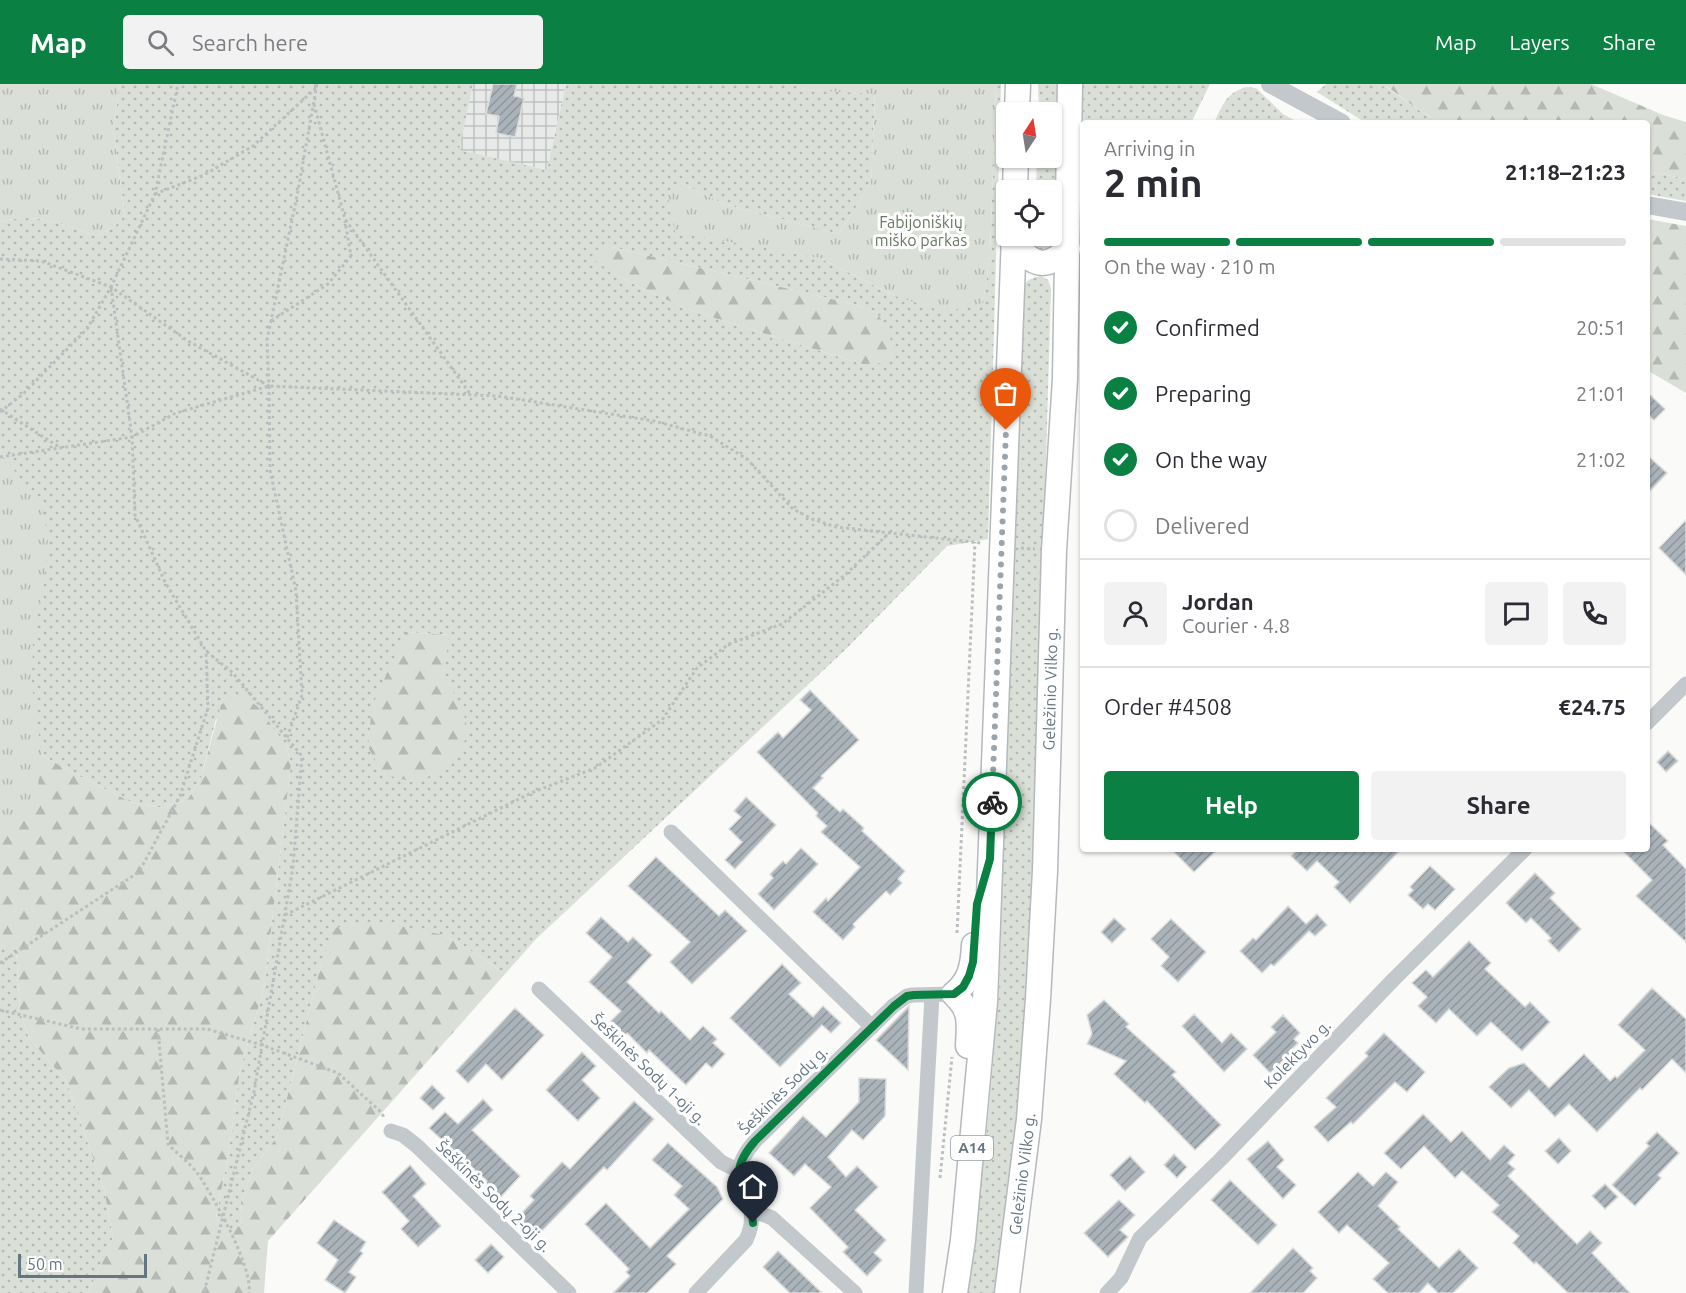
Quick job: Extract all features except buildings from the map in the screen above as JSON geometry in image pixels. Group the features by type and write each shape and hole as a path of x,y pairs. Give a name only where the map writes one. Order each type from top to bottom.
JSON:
{"highway":[{"path":"1017,102 1018,84"},
{"name":"Geležinio Vilko g.","path":"1007,1293 1029,1119 1045,871 1054,550 1065,379 1070,84"},
{"name":"A14","path":"955,1293 963,1240 985,1002 1013,246"},
{"path":"1018,246 1028,259 1043,263 1054,262 1068,249"},
{"path":"943,995 966,982 973,962 977,904 990,859"},
{"path":"943,995 964,1004 969,1016 965,1086 973,1131"}],"street":[{"path":"1270,84 1336,120"},
{"path":"1650,206 1686,212"},
{"path":"1650,720 1686,684"},
{"path":"671,832 872,1027"},
{"name":"Kolektyvo g.","path":"1107,1293 1121,1278 1140,1239 1221,1159 1394,979 1522,852"},
{"name":"Šeškinės Sodų 1-oji g.","path":"539,989 721,1162 739,1168"},
{"path":"916,1293 943,995"},
{"name":"Šeškinės Sodų g.","path":"739,1168 747,1150 755,1141 894,1006 907,996 943,995"},
{"name":"Šeškinės Sodų 2-oji g.","path":"391,1131 404,1135 417,1146 569,1293"},
{"path":"696,1293 746,1240 753,1223 753,1214 739,1180 739,1168"},
{"path":"753,1214 762,1214 772,1218 855,1293"}],"path":[{"path":"59,448 1,410 22,394 87,329 111,287 155,194 178,84"},
{"path":"155,194 204,175 253,146 316,85"},
{"path":"287,738 302,694 296,591 270,470 267,340 297,196 316,85"},
{"path":"271,321 328,284 351,256 345,219 314,102"},
{"path":"345,219 471,395"},
{"path":"0,259 41,261 111,287 188,341 269,386"},
{"path":"111,287 132,437 135,515 165,582 207,651 233,673 302,756 293,867 254,1092 204,1293"},
{"path":"0,457 132,437 176,413 269,386 498,396 654,421 710,436 747,459 794,509 812,519 836,527 1054,550"},
{"path":"285,915 422,845 531,793 595,768 662,720 697,668 729,644 782,624 845,575 890,532"},
{"path":"957,935 975,542"},
{"path":"0,963 139,872 180,796 208,708 207,651"},
{"path":"0,1010 81,1029 207,1029 262,1045 338,1073 382,1113 391,1131"},
{"path":"158,1029 168,1144 197,1173 223,1217 242,1258 250,1286 249,1293"},
{"path":"940,1180 952,1053"}],"shaded area":[{"path":"473,84 566,84 547,170 458,150"}],"green space":[{"path":"0,84 120,84 113,129 125,215 115,226 97,236 37,219 25,218 0,222"},
{"path":"120,84 473,84 459,150 547,170 566,84 791,84 807,90 875,93 871,183 839,234 724,204 681,183 702,237 747,243 820,258 895,296 983,302 990,255 996,84 1001,84 1000,102 996,102 996,168 999,168 998,180 996,180 996,246 988,539 947,546 845,650 536,939 505,974 444,935 321,965 277,1137 253,1168 241,1202 242,1217 239,1226 229,1231 219,1227 216,1218 229,1150 240,1070 264,988 291,764 286,745 216,719 201,777 188,799 164,808 133,803 26,746 0,745 0,222 25,218 37,219 97,236 115,226 125,215 113,129","holes":["612,247 857,305 877,313 862,364 686,309 615,275","406,632 448,635 444,672"]},
{"name":"Fabijoniškių miško parkas","path":"791,84 996,84 990,255 983,303 945,312 895,296 820,258 675,232 667,192 681,183 724,204 839,234 871,183 875,94 807,90"},
{"path":"1038,84 1058,84 1057,102 1039,102"},
{"path":"1081,84 1210,84 1192,120 1080,120 1080,155 1078,149"},
{"path":"1326,84 1377,84 1388,88 1436,120 1361,120 1317,92"},
{"path":"1377,84 1591,84 1663,115 1686,122 1686,179 1650,172 1650,120 1436,120 1389,88"},
{"path":"1246,87 1256,88 1283,114 1294,120 1216,120 1229,97"},
{"path":"1037,168 1055,168 1055,180 1036,180"},
{"path":"1650,172 1686,179 1686,201 1650,195"},
{"path":"1650,220 1686,226 1686,393 1650,372"},
{"path":"1036,246 1052,246 1051,250 1045,252 1037,250"},
{"path":"612,247 857,305 877,313 887,329 894,350 886,363 862,364 686,309 615,275 596,261 596,250"},
{"path":"1041,276 1048,280 1051,288 1028,1008 997,1293 966,1293 988,1120 999,992 1021,290 1029,280"},
{"path":"0,456 9,463 43,510 48,540 44,582 33,640 32,685 42,759 35,804 0,841"},
{"path":"406,632 449,635 444,672 464,715 469,734 447,770 413,782 383,774 368,747 372,706"},
{"path":"243,696 258,707 286,745 291,764 264,988 240,1070 229,1150 216,1218 220,1227 229,1231 239,1226 242,1217 241,1202 253,1168 277,1137 321,965 334,928 374,921 444,935 505,974 268,1241 264,1293 88,1293 113,1238 104,1189 66,1081 29,1038 20,1012 16,947 0,945 0,745 26,746 133,803 164,808 188,799 201,777 221,705 232,697"},
{"path":"0,945 16,946 20,1012 29,1038 66,1081 104,1189 113,1238 88,1293 0,1293"}],"way so far":[{"path":"992,802 1006,430"}],"route":[{"path":"753,1223 753,1214 739,1180 739,1168 741,1160 755,1141 907,996 954,994 963,987 973,962 977,904 990,859 992,802"}]}
